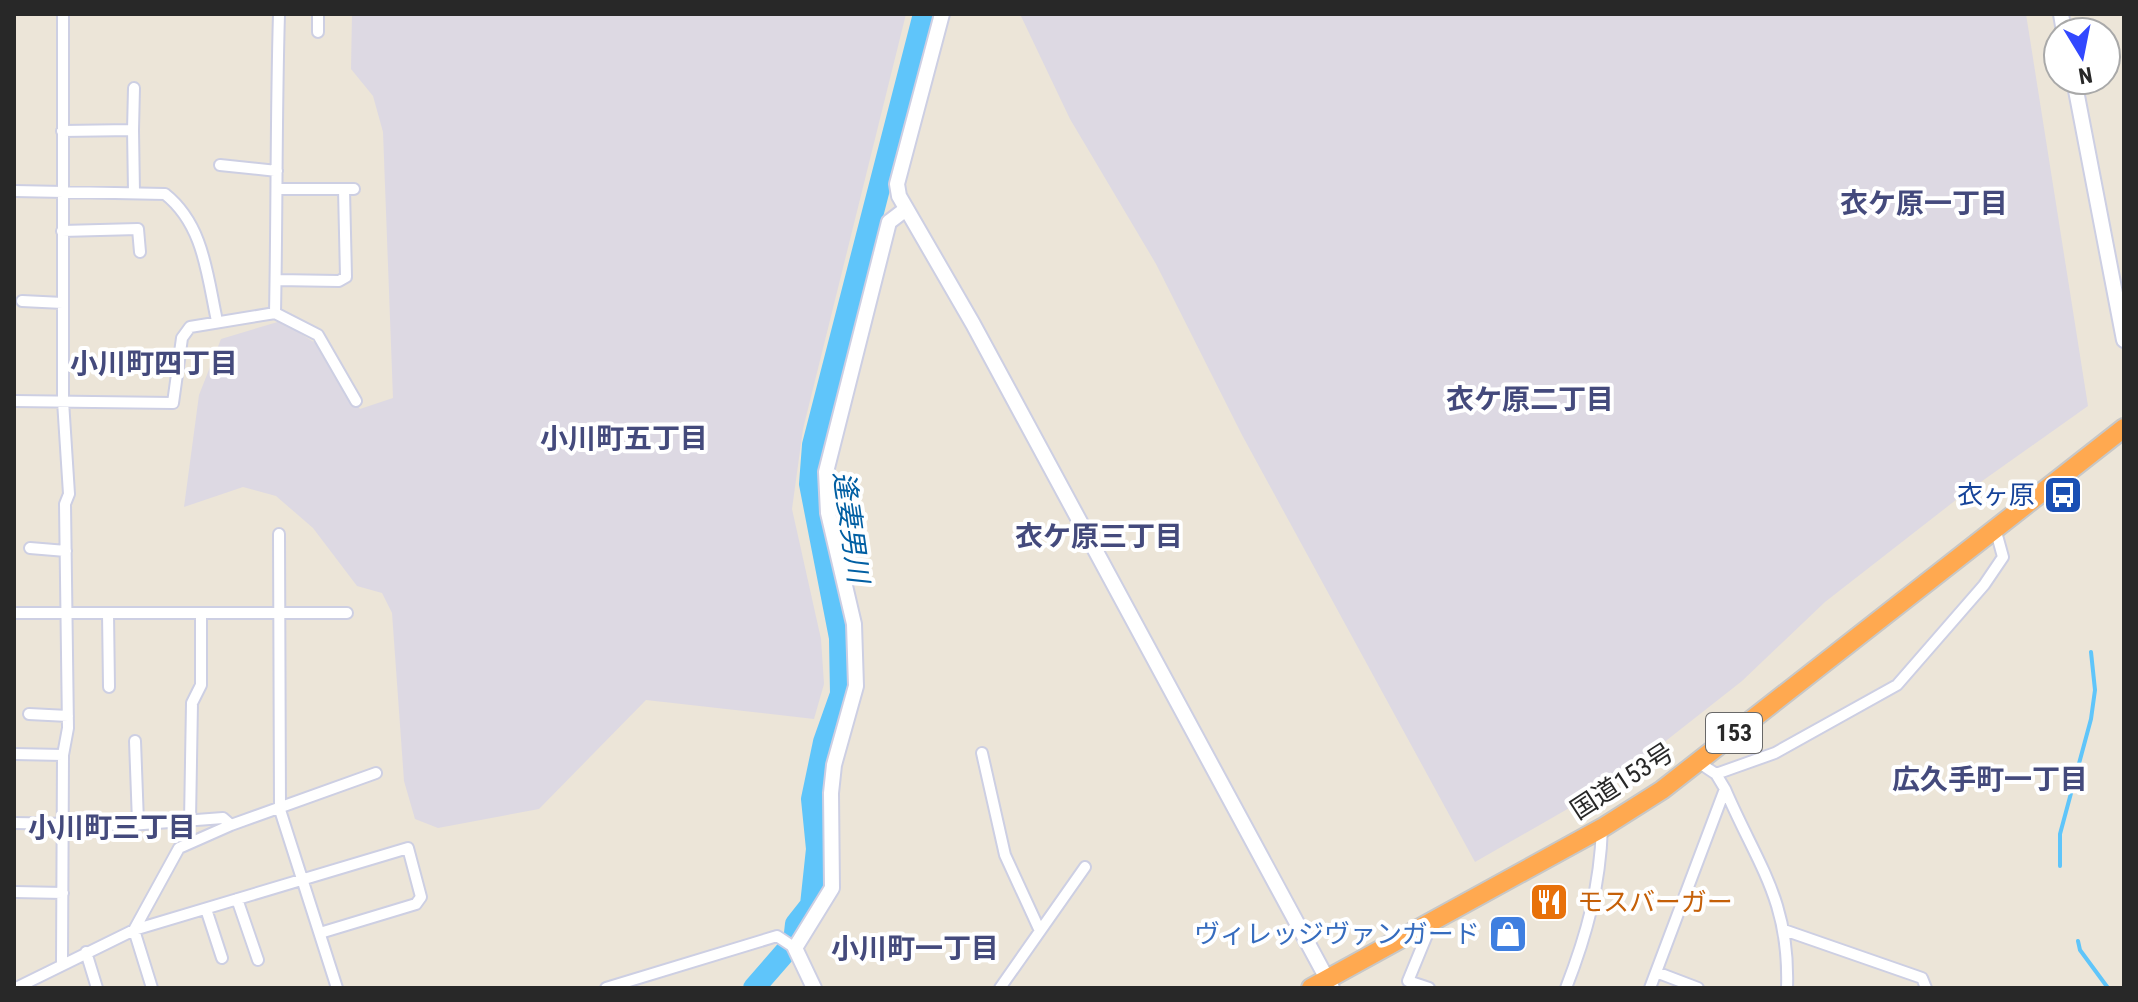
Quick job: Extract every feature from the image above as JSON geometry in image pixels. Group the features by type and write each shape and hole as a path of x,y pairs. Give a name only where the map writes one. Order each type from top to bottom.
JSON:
{"highway":[{"name":"国道153号","path":"1323,984 1434,918 1602,828 1698,762 2124,428"}],"street":[{"path":"62,963 63,755 68,716 65,504 69,494 63,401 63,14"},
{"path":"275,313 278,189 275,105 279,14"},
{"path":"318,14 318,32"},
{"path":"942,14 897,184 906,209 973,324 1323,984"},
{"path":"134,88 134,192"},
{"path":"2077,96 2124,340"},
{"path":"62,131 133,130"},
{"path":"220,165 277,171"},
{"path":"276,280 339,281 346,277 349,189 278,189"},
{"path":"14,191 165,194 192,224 199,239 217,321"},
{"path":"795,948 832,888 833,775 856,686 854,624 828,513 826,472 889,222 906,209"},
{"path":"62,231 138,229 140,252"},
{"path":"22,301 63,303"},
{"path":"14,401 173,403 182,338 190,327 275,313 318,335 356,401"},
{"path":"1716,774 1775,753 1897,685 1984,585 2003,557 1995,528"},
{"path":"279,534 280,810 304,877 337,988"},
{"path":"30,548 66,551"},
{"path":"14,613 347,613"},
{"path":"108,613 109,687"},
{"path":"190,821 192,703 201,685 201,614"},
{"path":"29,714 68,716"},
{"path":"135,741 138,822"},
{"path":"982,753 1005,855 1040,931"},
{"path":"14,754 63,755"},
{"path":"1698,762 1716,774 1725,789 1775,892 1784,930 1787,988"},
{"path":"152,988 134,930 179,848 231,825 280,810 376,773"},
{"path":"1650,988 1725,789"},
{"path":"14,823 223,818 231,825"},
{"path":"1566,988 1594,909 1601,866 1602,828"},
{"path":"16,988 134,930 408,848 421,897 416,904 320,933"},
{"path":"1000,988 1085,867"},
{"path":"14,892 63,893"},
{"path":"237,899 258,960"},
{"path":"206,909 222,958"},
{"path":"1429,988 1407,984 1434,918"},
{"path":"1784,930 1922,978 1926,988"},
{"path":"606,988 777,936 795,948 814,988"},
{"path":"86,952 97,988"},
{"path":"1656,972 1698,988"}],"shaded area":[{"path":"352,14 906,14 803,429 792,509 821,639 824,684 814,719 646,700 539,809 438,828 415,819 404,781 392,613 382,593 357,586 313,528 276,496 243,487 184,507 199,395 221,339 281,321 326,350 360,409 393,398 383,132 373,96 351,69"},
{"path":"1020,14 2026,14 2088,406 1961,496 1825,602 1742,681 1611,784 1475,862 1242,435 1156,264 1070,119"}],"waterway":[{"name":"逢妻男川","path":"754,988 794,942 796,924 811,905 817,849 812,799 824,742 841,694 840,638 810,484 813,445 924,14"},
{"path":"2060,866 2060,834 2091,719 2095,690 2091,652"},
{"path":"2078,941 2080,950 2108,988"}],"place":[{"name":"衣ヶ原","path":"2063,495"},
{"name":"モスバーガー","path":"1549,902"},
{"name":"ヴィレッジヴァンガード","path":"1508,934"}],"district":[{"name":"衣ケ原一丁目","path":"1924,203"},
{"name":"小川町四丁目","path":"154,363"},
{"name":"衣ケ原二丁目","path":"1530,399"},
{"name":"小川町五丁目","path":"624,438"},
{"name":"衣ケ原三丁目","path":"1099,536"},
{"name":"広久手町一丁目","path":"1990,779"},
{"name":"小川町三丁目","path":"112,827"},
{"name":"小川町一丁目","path":"915,948"}]}
